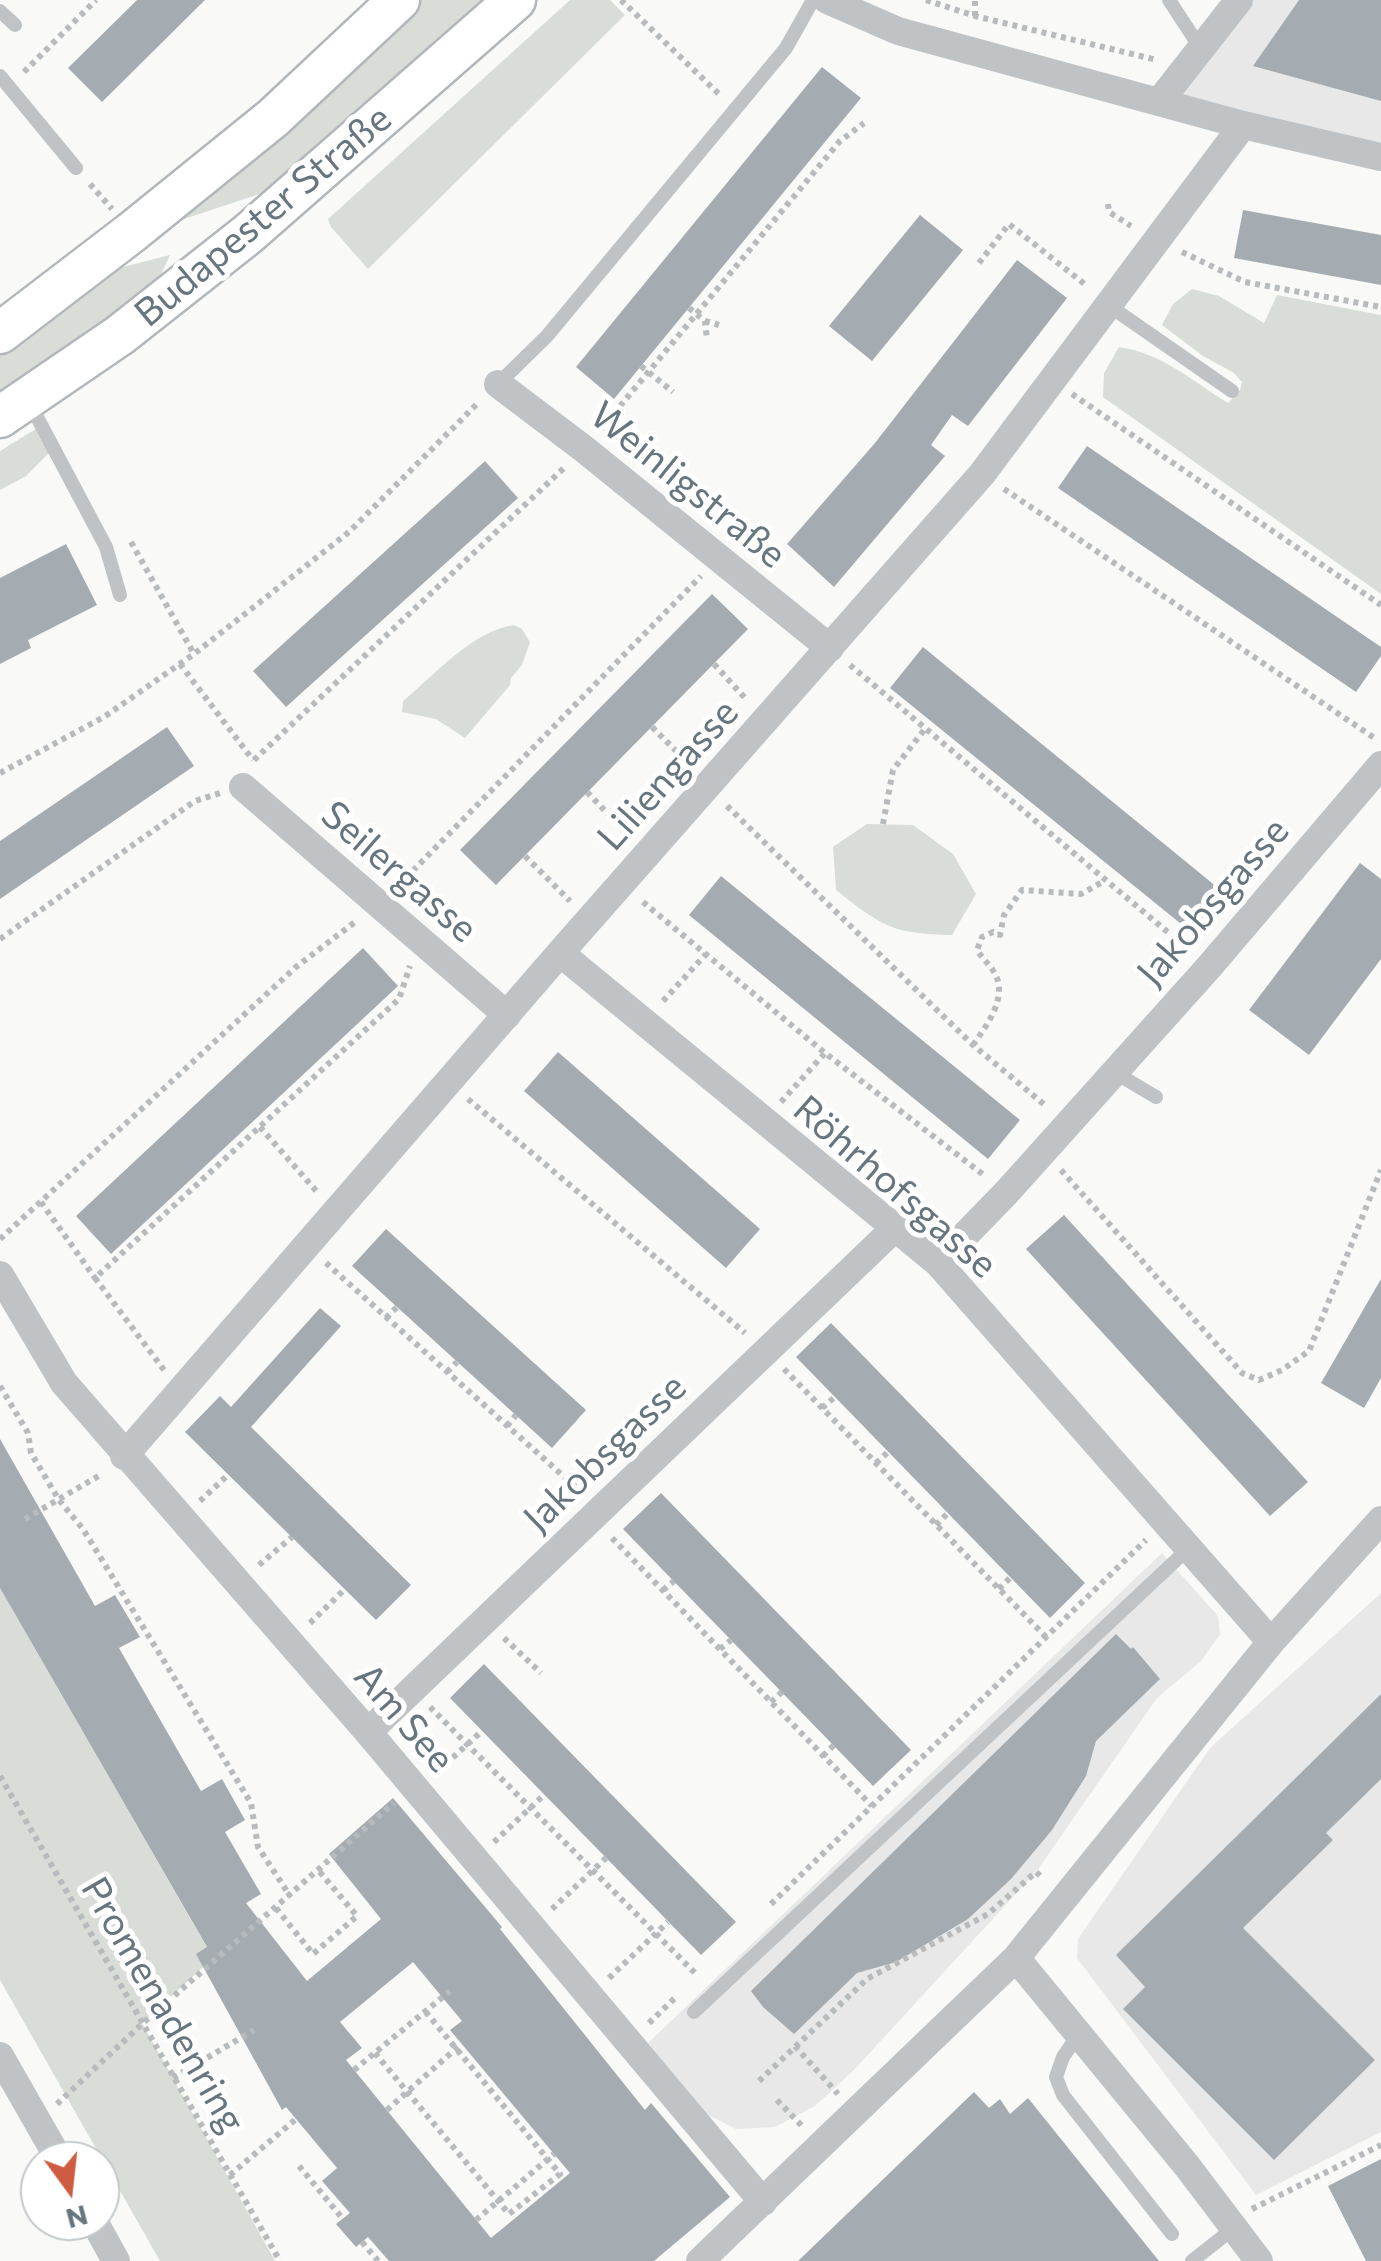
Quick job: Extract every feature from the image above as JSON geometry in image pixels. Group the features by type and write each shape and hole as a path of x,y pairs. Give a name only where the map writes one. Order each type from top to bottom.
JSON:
{"main road":[{"name":"Budapester Straße","path":"0,332 273,118 399,0"},
{"name":"Budapester Straße","path":"14,408 120,334 248,234 515,0"}],"street":[{"path":"827,0 898,31 1243,125 1381,157"},
{"path":"1159,102 1240,0"},
{"name":"Liliengasse","path":"124,1456 560,953 647,855 712,790 767,721 982,474 1243,125"},
{"name":"Weinligstraße","path":"498,384 830,648"},
{"name":"Jakobsgasse","path":"938,1264 1209,966 1381,765"},
{"name":"Seilergasse","path":"248,774 379,904 507,1014"},
{"name":"Röhrhofsgasse","path":"560,953 938,1264 1271,1642"},
{"name":"Jakobsgasse","path":"368,1732 894,1229"},
{"name":"Am See","path":"0,1275 64,1383 124,1456 368,1732 426,1778 532,1926 764,2202"},
{"path":"700,2261 1016,1958 1271,1642 1381,1520"},
{"path":"1016,1958 1258,2261"},
{"path":"0,2056 49,2141"}],"lane":[{"path":"498,384 547,336 786,48 813,0"},
{"path":"1169,0 1201,49"},
{"path":"0,11 15,25"},
{"path":"5,81 76,168"},
{"path":"1108,305 1232,391"},
{"path":"14,408 106,548 120,595"},
{"path":"1112,1071 1156,1097"},
{"path":"694,2012 1188,1549"},
{"path":"1079,2033 1056,2076 1063,2095 1172,2234"},
{"path":"1192,2261 1232,2224"}],"path":[{"path":"5,81 96,0"},
{"path":"621,0 734,110"},
{"path":"926,0 1146,60"},
{"path":"975,0 975,16"},
{"path":"0,939 195,800 248,774 584,449 840,140 864,123"},
{"path":"831,135 840,140"},
{"path":"87,180 103,198"},
{"path":"784,193 792,200"},
{"path":"979,262 1009,224 1064,265 1108,305"},
{"path":"1156,241 1245,282 1381,307"},
{"path":"736,251 744,258"},
{"path":"689,308 705,322 719,326"},
{"path":"705,322 707,339"},
{"path":"642,366 674,392"},
{"path":"0,772 104,717 180,664 349,532 498,384"},
{"path":"1066,390 1381,606"},
{"path":"982,474 1381,742"},
{"path":"0,1239 296,967 379,904 719,557"},
{"path":"830,648 1209,966"},
{"path":"180,664 248,774"},
{"path":"714,664 767,721"},
{"path":"652,727 973,1044 1066,1123"},
{"path":"883,824 893,770 924,730"},
{"path":"587,792 647,855"},
{"path":"525,856 590,920"},
{"path":"973,1044 991,1020 998,1002 998,981 977,950 982,937 994,932 1000,935 1004,915 1022,890 1081,894 1104,881"},
{"path":"631,892 825,1053 1006,1192"},
{"path":"96,1278 184,1191 245,1135 260,1127 305,1079 399,999 419,938"},
{"path":"643,1021 706,954"},
{"path":"355,1026 362,1032"},
{"path":"764,1122 825,1053"},
{"path":"448,1082 766,1351 1046,1637"},
{"path":"260,1127 336,1212"},
{"path":"1043,1150 1242,1372 1259,1380 1309,1351 1381,1170"},
{"path":"42,1202 180,1392"},
{"path":"306,1246 506,1426 596,1514 663,1590 872,1806"},
{"path":"386,1318 397,1308"},
{"path":"447,1372 457,1362"},
{"path":"0,1386 28,1433 31,1452 59,1500 83,1529 251,1803 258,1848 290,1896"},
{"path":"822,1408 836,1398"},
{"path":"506,1426 516,1415"},
{"path":"876,1463 888,1452"},
{"path":"25,1519 109,1470 124,1456"},
{"path":"195,1506 228,1474"},
{"path":"936,1524 948,1514"},
{"path":"764,1910 1164,1522"},
{"path":"254,1570 292,1537"},
{"path":"1000,1589 1011,1577"},
{"path":"663,1590 674,1581"},
{"path":"305,1628 345,1589"},
{"path":"486,1620 541,1672"},
{"path":"720,1649 731,1640"},
{"path":"413,1689 697,1975"},
{"path":"772,1702 782,1692"},
{"path":"38,2122 142,2024 482,1732"},
{"path":"823,1756 834,1746"},
{"name":"Promenadenring","path":"0,1776 280,2261"},
{"path":"496,1839 544,1795"},
{"path":"532,1926 606,1858"},
{"path":"276,1908 313,1954 357,1916 318,1871"},
{"path":"759,2080 867,1978 988,1914 1036,1872"},
{"path":"590,1996 668,1922"},
{"path":"628,2042 711,1962"},
{"path":"354,2070 450,1991"},
{"path":"375,2053 510,2214 560,2174 551,2156 425,2011"},
{"path":"173,2078 254,2030"},
{"path":"387,2110 458,2046"},
{"path":"795,2046 856,2114"},
{"path":"230,2175 296,2119"},
{"path":"1232,2224 1381,2145"},
{"path":"476,2220 551,2156"},
{"path":"298,2166 343,2219"},
{"path":"362,2242 378,2261"}],"shaded area":[{"path":"417,0 492,0 287,185 169,224"},
{"path":"570,0 610,0 625,15 368,269 328,219"},
{"path":"1239,0 1381,0 1381,157 1159,102"},
{"path":"170,255 159,279 162,286 0,402 0,353 111,270"},
{"path":"1192,289 1219,296 1264,323 1277,295 1381,315 1381,594 1103,397 1104,373 1119,347 1163,362 1228,403 1240,390 1242,382 1234,373 1203,356 1162,325 1173,304"},
{"path":"39,427 52,450 26,476 0,490 0,451"},
{"path":"514,625 522,629 530,642 522,665 465,738 436,719 402,712 403,701 469,645"},
{"path":"867,824 913,825 953,854 976,894 952,935 915,933 889,926 836,890 833,847"},
{"path":"1162,1553 1218,1616 1220,1634 1201,1661 1157,1698 1036,1872 853,2071 815,2106 775,2127 736,2129 706,2114 648,2043"},
{"path":"0,1588 213,1958 142,2023 275,2261 160,2261 120,2191 120,2141 92,2141 0,1980"},
{"path":"1381,1593 1381,2132 1256,2195 1077,1958 1078,1939 1210,1748"}],"building":[{"path":"137,0 205,0 102,102 68,68"},
{"path":"1299,0 1381,0 1381,101 1253,66"},
{"path":"822,67 861,98 614,399 576,367"},
{"path":"1243,210 1381,235 1381,285 1234,258"},
{"path":"920,215 963,250 872,361 829,326"},
{"path":"1017,260 1067,298 968,426 952,415 931,445 945,456 834,587 787,544 875,443"},
{"path":"1087,446 1381,647 1381,656 1356,692 1058,488"},
{"path":"485,461 518,498 286,707 253,671"},
{"path":"66,544 97,605 28,640 31,648 0,664 0,578"},
{"path":"712,594 748,629 496,885 460,850"},
{"path":"923,647 1223,892 1191,932 890,688"},
{"path":"167,727 194,766 0,899 0,841"},
{"path":"1360,863 1381,879 1381,959 1309,1055 1249,1010"},
{"path":"721,876 1020,1120 988,1159 689,915"},
{"path":"363,948 398,986 111,1254 76,1216"},
{"path":"558,1052 760,1229 726,1268 524,1091"},
{"path":"1064,1215 1308,1482 1270,1516 1026,1249"},
{"path":"386,1229 586,1410 552,1448 352,1266"},
{"path":"1381,1279 1381,1378 1364,1408 1321,1383"},
{"path":"320,1308 341,1326 251,1427 411,1585 376,1620 185,1432 220,1396 231,1407"},
{"path":"831,1323 1085,1583 1050,1618 796,1357"},
{"path":"0,1439 95,1606 115,1595 140,1637 119,1648 201,1791 222,1779 245,1820 225,1832 261,1894 246,1903 307,1981 381,1919 329,1854 393,1798 502,1927 645,2110 651,2103 730,2197 654,2261 389,2261 368,2237 356,2247 336,2224 350,2213 322,2181 337,2168 286,2107 282,2110 196,1954 207,1947 0,1588","holes":["413,1962 462,2021 450,2030 570,2173 491,2238 346,2060 362,2048 340,2022"]},
{"path":"661,1493 911,1750 873,1786 623,1529"},
{"path":"1116,1634 1133,1647 1160,1679 1096,1741 1086,1776 1052,1830 1011,1879 968,1919 896,1962 857,1973 794,2034 763,2007 751,1991"},
{"path":"484,1664 736,1922 701,1955 450,1698"},
{"path":"1381,1694 1381,1779 1326,1833 1333,1840 1243,1928 1375,2060 1274,2160 1123,2009 1145,1987 1116,1955"},
{"path":"974,2092 989,2108 1000,2099 1010,2114 1028,2098 1159,2261 798,2261"},
{"path":"1381,2159 1381,2261 1366,2261 1328,2186"}]}
